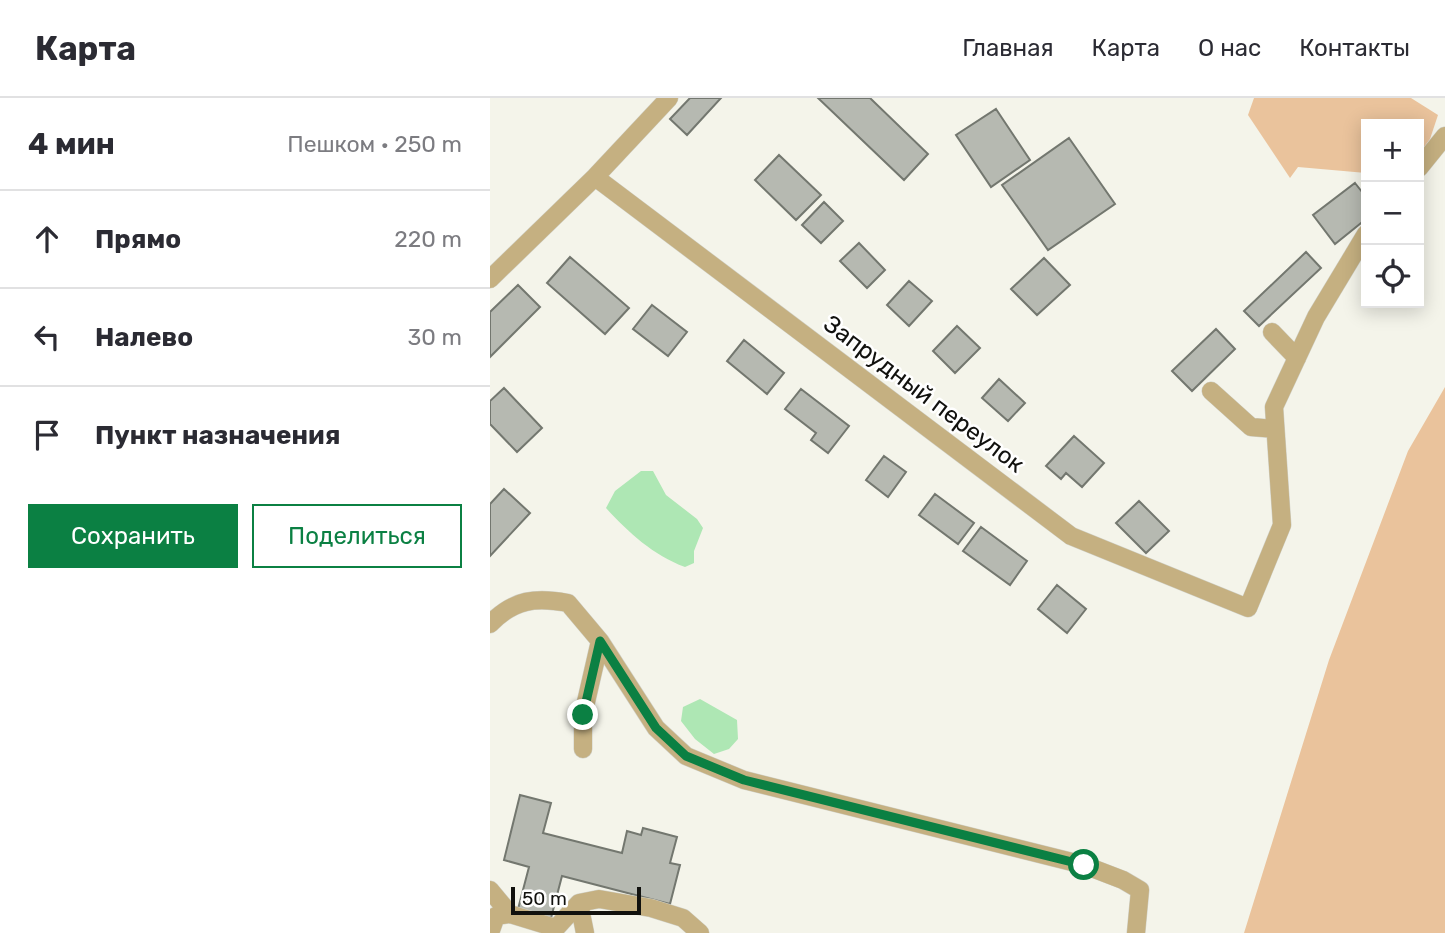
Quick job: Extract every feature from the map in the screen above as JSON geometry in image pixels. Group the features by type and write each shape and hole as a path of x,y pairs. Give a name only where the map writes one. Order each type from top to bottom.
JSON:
{"street":[{"path":"490,279 595,177 669,98"},
{"path":"1424,163 1445,136"},
{"name":"Запрудный переулок","path":"595,177 1071,536 1248,608 1282,525 1275,429"},
{"path":"1211,391 1251,427 1275,429 1274,407 1316,317 1361,242"},
{"path":"1272,332 1297,358"},
{"path":"490,624 503,611 522,602 543,599 568,603 600,641 656,728 686,756 744,780 1084,865 1123,880 1140,890 1136,933"},
{"path":"583,749 583,715 600,641"},
{"path":"490,890 510,914"},
{"path":"490,933 496,916 510,914 556,928 579,903 599,898 651,908 683,918 700,933"},
{"path":"579,903 585,933"}],"shaded area":[{"path":"1254,98 1411,98 1438,115 1430,139 1424,147 1424,119 1361,119 1361,173 1298,167 1290,178 1248,115"},
{"path":"1445,387 1445,933 1244,933 1329,660 1408,451"},
{"path":"641,471 653,471 666,495 697,519 703,528 694,551 694,563 685,567 652,550 606,508 615,491"},
{"path":"700,699 737,720 738,739 729,749 714,754 695,739 681,721 683,707"}],"building":[{"path":"690,98 721,98 687,135 670,119"},
{"path":"818,98 870,98 928,154 904,180"},
{"path":"996,109 1030,160 991,187 956,135"},
{"path":"1069,138 1115,204 1048,250 1002,185"},
{"path":"779,155 821,195 796,220 755,180"},
{"path":"1355,183 1361,191 1361,223 1335,244 1313,215"},
{"path":"824,202 843,221 821,243 802,225"},
{"path":"859,243 885,270 867,288 840,261"},
{"path":"1306,252 1321,268 1259,326 1244,311"},
{"path":"570,257 629,308 605,334 547,283"},
{"path":"1044,258 1070,285 1037,315 1011,289"},
{"path":"909,281 932,301 909,326 887,305"},
{"path":"518,285 540,307 490,357 490,312"},
{"path":"652,305 687,332 668,356 633,329"},
{"path":"957,326 980,348 955,373 933,351"},
{"path":"1216,329 1235,349 1192,391 1172,371"},
{"path":"744,340 784,373 767,394 727,361"},
{"path":"999,379 1025,403 1008,421 982,398"},
{"path":"504,388 542,428 517,452 490,424 490,401"},
{"path":"801,389 849,426 828,453 811,440 816,433 785,409"},
{"path":"1074,436 1104,463 1082,487 1066,473 1061,479 1046,466"},
{"path":"884,456 906,472 888,497 866,480"},
{"path":"504,489 530,513 490,556 490,504"},
{"path":"935,494 974,523 958,544 919,515"},
{"path":"1139,501 1169,531 1146,553 1116,523"},
{"path":"981,527 1027,561 1010,585 963,551"},
{"path":"1057,585 1086,609 1067,633 1038,609"},
{"path":"520,795 551,803 543,833 622,853 627,831 641,835 643,828 677,837 670,863 680,865 670,904 562,876 551,918 518,909 529,867 504,860"}],"route":[{"path":"583,715 600,641 656,728 686,756 744,780 1084,865"}]}
